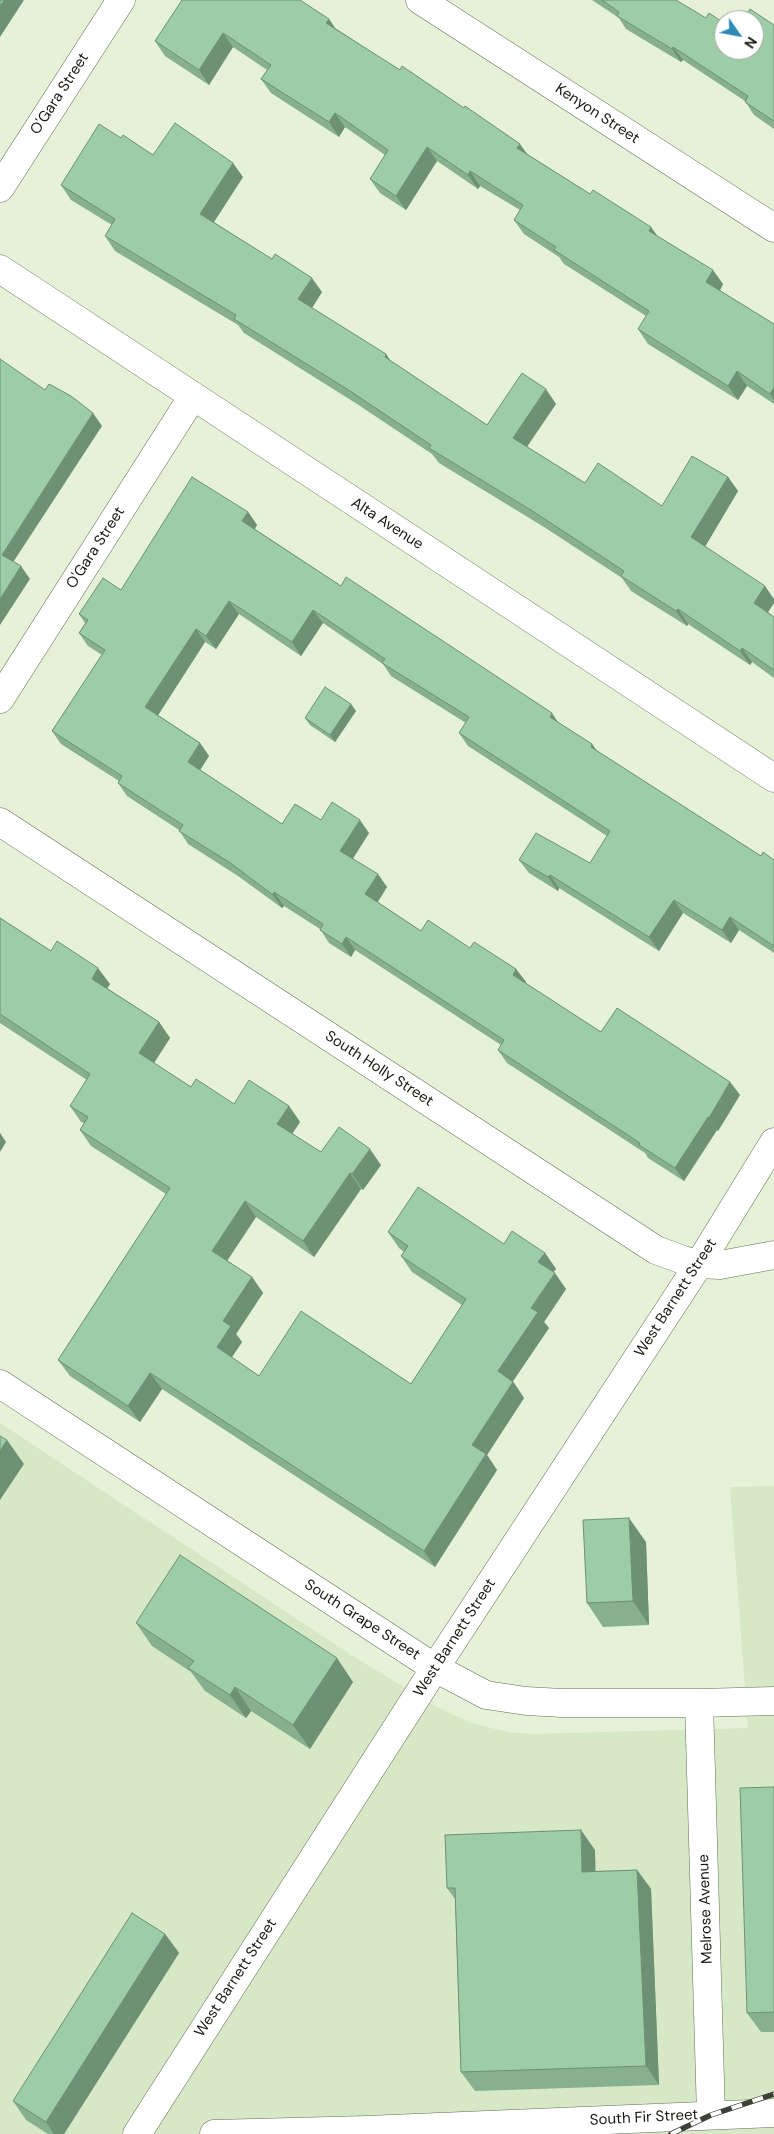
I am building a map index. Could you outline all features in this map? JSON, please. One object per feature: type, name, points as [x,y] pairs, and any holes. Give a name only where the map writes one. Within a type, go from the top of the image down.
[{"type":"street","name":"O'Gara Street","points":[[0,188],[121,0]]},
{"type":"street","name":"Kenyon Street","points":[[420,0],[774,228]]},
{"type":"street","name":"Alta Avenue","points":[[0,269],[774,778]]},
{"type":"street","name":"O'Gara Street","points":[[0,699],[193,396]]},
{"type":"street","name":"South Holly Street","points":[[0,822],[640,1240],[672,1257],[698,1264],[720,1265],[774,1255]]},
{"type":"street","name":"West Barnett Street","points":[[137,2134],[435,1668],[698,1264],[774,1142]]},
{"type":"street","name":"South Grape Street","points":[[0,1384],[435,1668],[486,1695],[526,1701],[699,1704],[774,1701]]},
{"type":"street","name":"Melrose Avenue","points":[[699,1704],[711,2115]]},
{"type":"street","name":"South Fir Street","points":[[214,2134],[367,2130],[774,2113]]},
{"type":"shaded area","points":[[0,1423],[353,1656],[435,1706],[471,1723],[508,1732],[531,1734],[748,1728],[730,1487],[774,1486],[774,2134],[0,2134]]},
{"type":"building","points":[[182,0],[300,0],[329,19],[326,23],[400,70],[402,66],[464,108],[465,106],[520,144],[517,148],[590,194],[593,190],[651,227],[649,231],[713,270],[706,282],[774,324],[774,387],[770,394],[737,371],[728,386],[638,329],[649,311],[554,250],[556,247],[514,220],[523,205],[470,171],[468,175],[427,147],[396,196],[370,179],[388,150],[335,113],[329,122],[261,79],[271,65],[223,33],[199,70],[155,41]]},
{"type":"building","points":[[602,0],[676,0],[706,18],[709,13],[714,16],[714,60],[764,60],[764,18],[774,25],[774,121],[745,102],[748,96],[673,47],[672,49],[617,16],[619,12]]},
{"type":"building","points":[[175,123],[233,163],[200,214],[272,259],[275,254],[312,278],[298,299],[386,354],[385,357],[487,425],[522,373],[546,389],[513,438],[585,483],[598,463],[662,506],[692,456],[728,477],[691,537],[765,586],[754,603],[774,617],[774,670],[742,648],[740,651],[678,609],[676,611],[621,576],[624,571],[534,512],[429,448],[431,445],[347,389],[234,319],[236,315],[105,236],[115,219],[61,185],[99,124],[121,138],[123,135],[153,155]]},
{"type":"building","points":[[0,359],[45,390],[49,384],[71,396],[93,413],[2,555],[21,566],[0,599]]},
{"type":"building","points":[[192,477],[248,512],[242,521],[341,586],[346,577],[552,713],[550,717],[592,744],[591,747],[761,856],[763,852],[774,860],[774,946],[730,917],[722,930],[674,900],[649,937],[550,875],[548,877],[519,860],[536,833],[590,863],[610,831],[459,733],[469,717],[382,663],[385,659],[313,610],[292,642],[229,601],[206,636],[196,629],[145,707],[200,743],[188,762],[282,824],[295,804],[321,820],[332,802],[360,820],[340,851],[378,874],[365,894],[421,931],[428,920],[470,948],[474,942],[516,969],[513,975],[601,1032],[617,1008],[730,1082],[709,1118],[675,1168],[498,1050],[504,1040],[346,937],[342,944],[320,930],[323,924],[274,892],[273,895],[229,862],[179,831],[183,825],[118,783],[122,776],[52,731],[105,650],[79,633],[88,620],[79,614],[103,578],[121,590]]},
{"type":"building","points":[[325,687],[351,704],[330,735],[305,718]]},
{"type":"building","points":[[0,918],[51,951],[57,941],[98,968],[92,979],[159,1022],[139,1053],[191,1087],[196,1079],[234,1104],[249,1080],[289,1106],[277,1124],[321,1152],[339,1127],[370,1149],[352,1174],[350,1173],[303,1241],[245,1201],[212,1251],[252,1277],[223,1321],[231,1326],[217,1347],[259,1376],[301,1311],[411,1384],[466,1299],[401,1256],[408,1246],[388,1232],[418,1187],[504,1244],[512,1231],[545,1253],[538,1262],[555,1273],[531,1308],[538,1312],[498,1371],[513,1382],[472,1445],[486,1454],[424,1551],[150,1373],[128,1406],[58,1360],[170,1188],[80,1130],[88,1117],[70,1106],[90,1074],[0,1014]]},
{"type":"building","points":[[0,1436],[7,1440],[0,1451]]},
{"type":"building","points":[[629,1518],[633,1601],[587,1603],[583,1520]]},
{"type":"building","points":[[180,1555],[337,1658],[293,1725],[235,1687],[230,1695],[188,1668],[194,1661],[136,1623]]},
{"type":"building","points":[[774,1787],[774,2012],[747,2013],[740,1788]]},
{"type":"building","points":[[581,1830],[582,1872],[637,1870],[646,2066],[461,2072],[455,1888],[447,1888],[445,1835]]},
{"type":"building","points":[[132,1913],[165,1934],[46,2122],[13,2101]]},
{"type":"railway","points":[[671,2134],[711,2115],[774,2094]]}]
